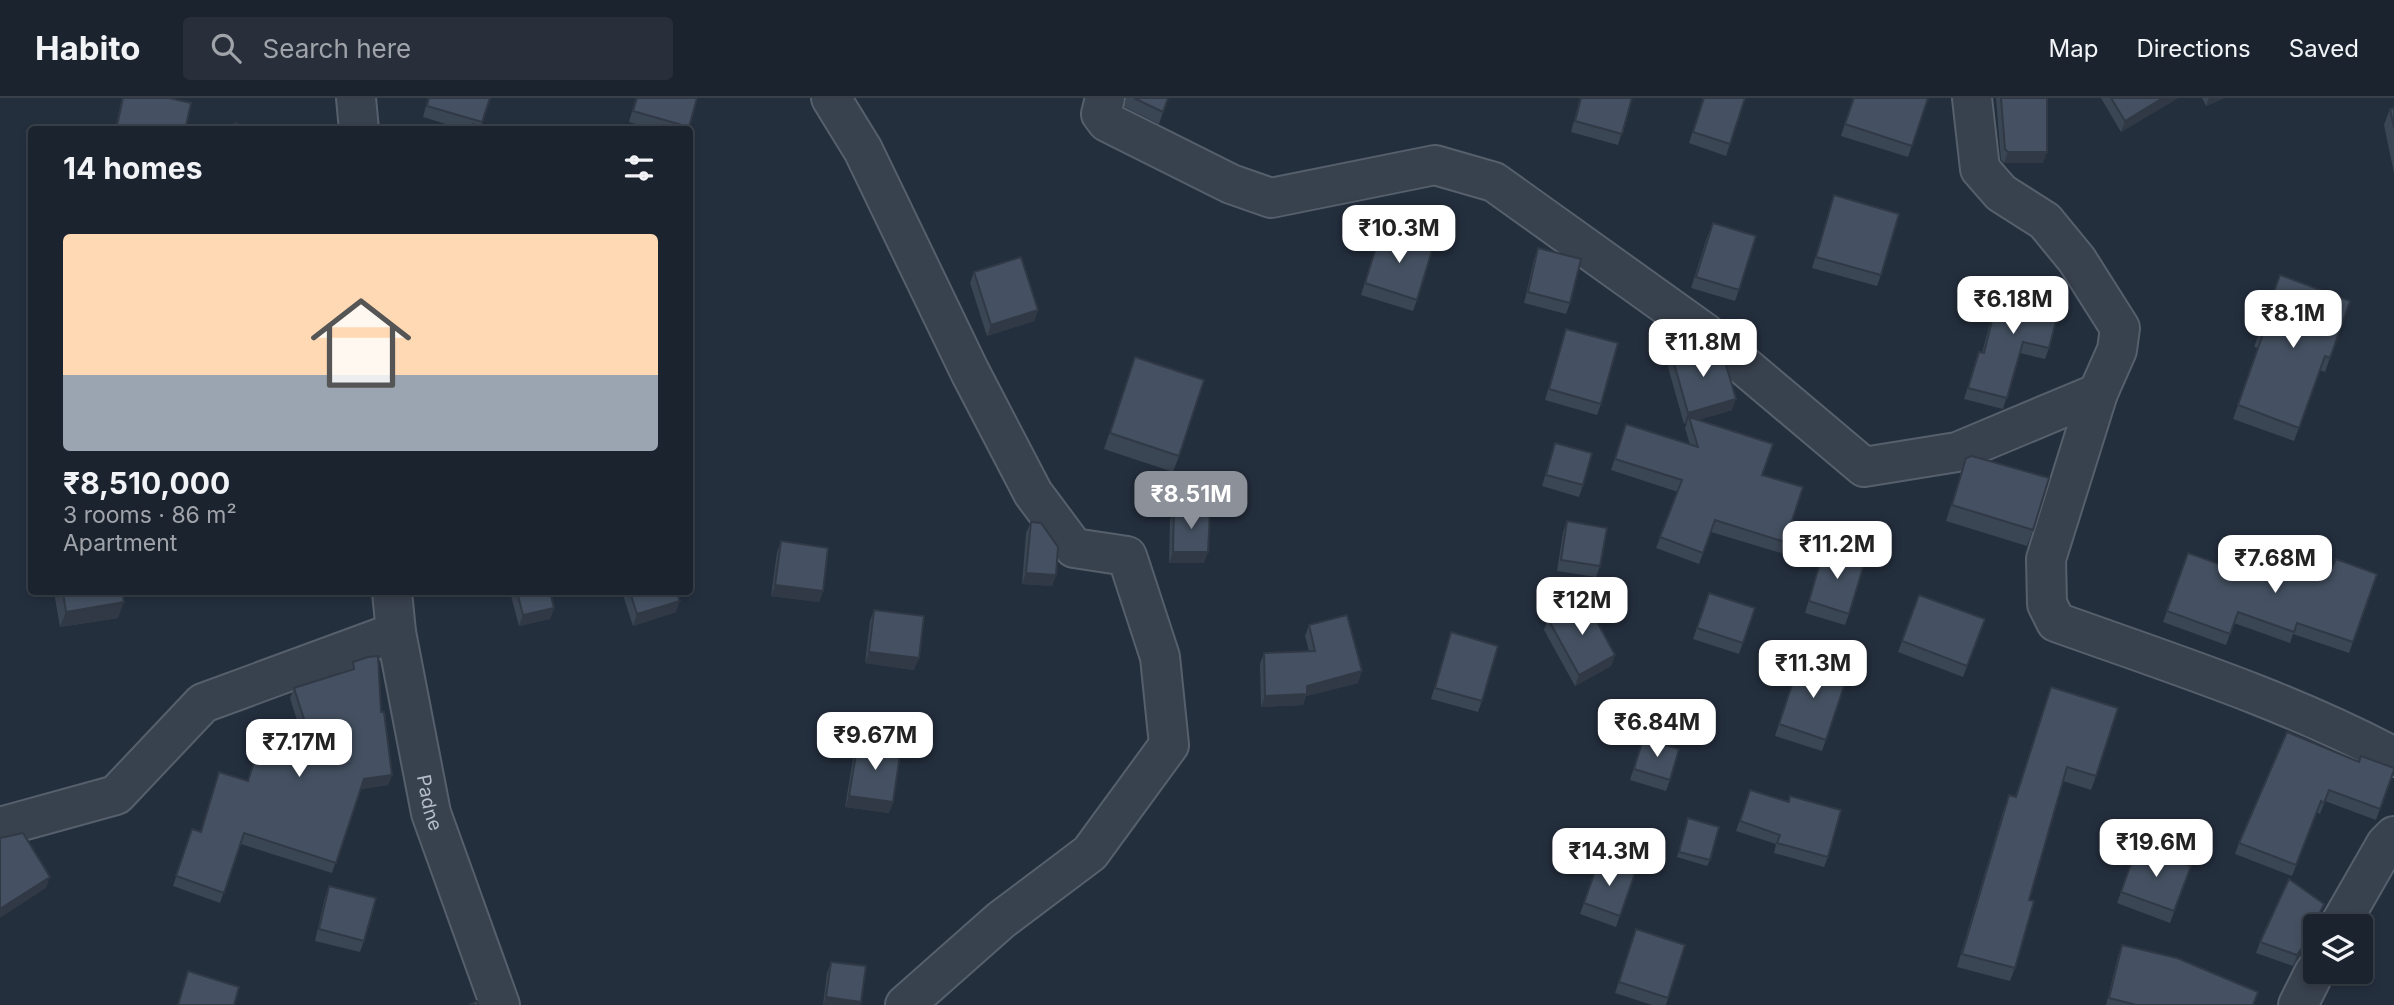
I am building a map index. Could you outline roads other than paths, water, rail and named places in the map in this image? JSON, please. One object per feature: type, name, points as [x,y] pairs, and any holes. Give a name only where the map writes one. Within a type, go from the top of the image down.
[{"type":"street","points":[[356,98],[359,126]]},
{"type":"street","points":[[831,98],[863,150],[970,372],[1033,493],[1073,548],[1127,556],[1160,657],[1169,745],[1090,853],[1002,920],[905,1005]]},
{"type":"street","points":[[1105,98],[1101,114],[1107,122],[1231,184],[1271,198],[1435,165],[1494,182],[1705,333],[1864,467],[1957,452],[2098,393]]},
{"type":"street","points":[[1972,98],[1980,169],[2001,193],[2045,221],[2077,260],[2120,328],[2117,350],[2098,393],[2046,559],[2048,604],[2056,622],[2254,694],[2394,757]]},
{"type":"street","name":"Padne","points":[[392,595],[431,813],[500,1005]]},
{"type":"street","points":[[0,827],[116,795],[203,703],[397,632]]},
{"type":"street","points":[[2346,914],[2386,844],[2394,836]]},
{"type":"street","points":[[2298,1005],[2308,984]]}]
